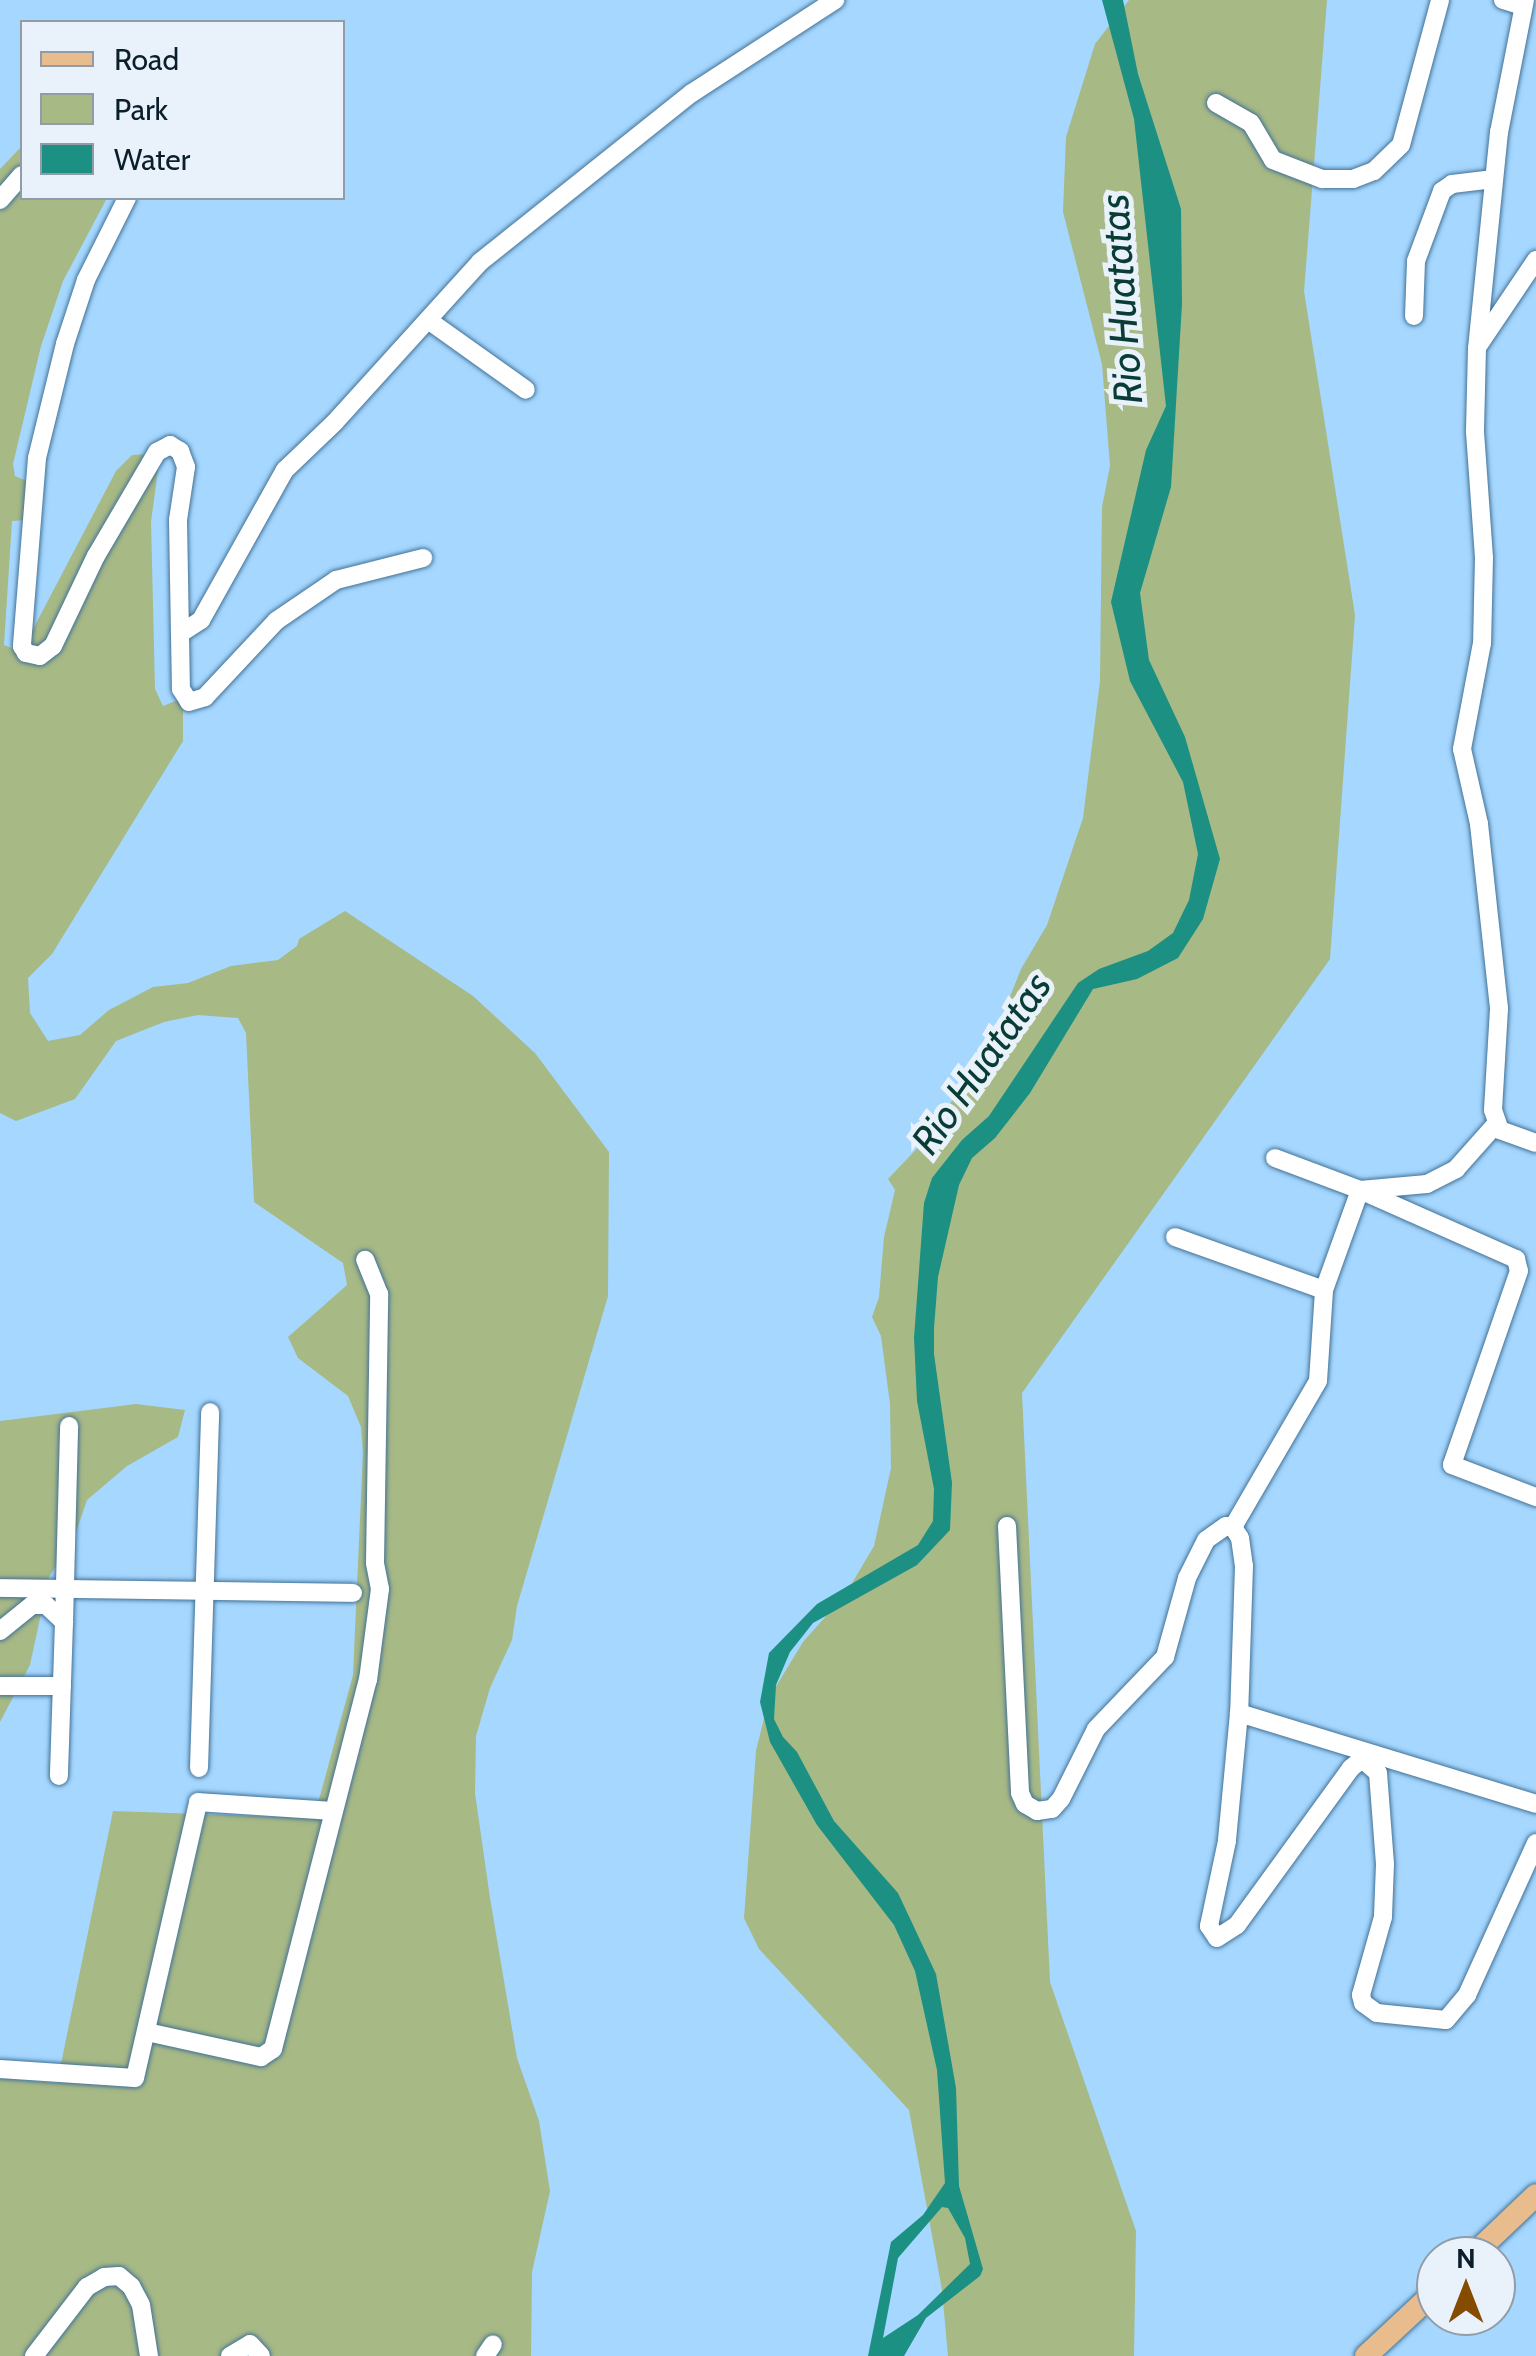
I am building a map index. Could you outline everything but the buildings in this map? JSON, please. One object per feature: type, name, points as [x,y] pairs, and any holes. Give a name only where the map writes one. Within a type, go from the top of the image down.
[{"type":"main road","points":[[1493,2236],[1536,2195]]},
{"type":"main road","points":[[1366,2356],[1416,2310]]},
{"type":"street","points":[[181,634],[201,620],[285,470],[480,262],[724,71],[835,0]]},
{"type":"street","points":[[1216,103],[1251,122],[1273,160],[1322,179],[1354,179],[1374,171],[1402,145],[1440,0]]},
{"type":"street","points":[[1360,1190],[1427,1184],[1456,1169],[1496,1124],[1499,1009],[1479,824],[1462,749],[1482,643],[1484,558],[1475,432],[1477,348],[1494,179],[1524,3],[1503,0]]},
{"type":"street","points":[[0,200],[20,177]]},
{"type":"street","points":[[1414,316],[1416,261],[1442,191],[1452,184],[1494,179]]},
{"type":"street","points":[[126,200],[86,280],[37,458],[22,646],[30,656],[40,656],[52,646],[96,556],[156,452],[170,446],[180,452],[186,466],[178,520],[184,700],[196,702],[276,620],[336,580],[423,558]]},
{"type":"street","points":[[1477,348],[1536,260]]},
{"type":"street","points":[[428,320],[526,390]]},
{"type":"street","points":[[1496,1124],[1536,1144]]},
{"type":"street","points":[[1275,1158],[1360,1190],[1516,1259],[1519,1271],[1452,1464],[1536,1497]]},
{"type":"street","points":[[1360,1190],[1324,1290],[1318,1382],[1233,1528],[1244,1566],[1239,1714],[1227,1841],[1210,1931],[1217,1938],[1237,1925],[1351,1768],[1362,1760],[1378,1773],[1385,1864],[1383,1917],[1361,1996],[1368,2010],[1446,2020],[1455,2014],[1536,1843]]},
{"type":"street","points":[[1175,1237],[1324,1290]]},
{"type":"street","points":[[147,2032],[261,2058],[273,2049],[368,1680],[380,1588],[375,1563],[379,1294],[365,1260]]},
{"type":"street","points":[[199,1768],[210,1412]]},
{"type":"street","points":[[59,1776],[69,1426]]},
{"type":"street","points":[[1006,1526],[1020,1793],[1036,1811],[1052,1809],[1061,1799],[1096,1729],[1165,1657],[1195,1560],[1216,1529],[1233,1528]]},
{"type":"street","points":[[0,1588],[353,1593]]},
{"type":"street","points":[[0,1631],[32,1605],[46,1605],[64,1622]]},
{"type":"street","points":[[0,1686],[62,1686]]},
{"type":"street","points":[[1239,1714],[1536,1804]]},
{"type":"street","points":[[0,2069],[130,2081],[138,2072],[198,1802],[332,1811]]},
{"type":"street","points":[[34,2356],[87,2287],[104,2277],[119,2276],[131,2286],[140,2305],[149,2356]]},
{"type":"street","points":[[230,2356],[250,2344],[261,2356]]},
{"type":"green space","points":[[1129,0],[1327,0],[1304,291],[1355,615],[1330,959],[1022,1393],[1050,1982],[1136,2231],[1134,2356],[948,2356],[942,2290],[909,2110],[759,1949],[744,1918],[756,1751],[769,1698],[803,1642],[845,1595],[874,1546],[891,1468],[890,1404],[881,1336],[872,1317],[879,1297],[884,1237],[895,1190],[888,1179],[926,1139],[992,1042],[1021,969],[1047,925],[1083,818],[1100,681],[1102,507],[1110,466],[1102,364],[1063,212],[1066,137],[1095,44]]},
{"type":"green space","points":[[20,148],[20,200],[106,200],[63,281],[41,346],[13,464],[15,476],[36,485],[26,520],[12,521],[4,645],[21,652],[116,471],[132,455],[149,454],[159,462],[151,522],[155,689],[163,706],[183,698],[183,741],[52,954],[28,978],[30,1013],[48,1041],[80,1035],[109,1010],[153,987],[188,983],[231,966],[278,960],[297,946],[299,939],[345,911],[473,996],[535,1053],[609,1152],[608,1296],[517,1606],[512,1640],[490,1688],[476,1736],[475,1793],[490,1898],[517,2058],[539,2121],[550,2191],[532,2272],[531,2356],[0,2356],[0,2078],[57,2083],[113,1811],[314,1818],[353,1675],[363,1452],[361,1427],[348,1396],[298,1358],[288,1337],[347,1285],[343,1263],[254,1202],[246,1033],[238,1018],[198,1015],[164,1022],[116,1041],[75,1099],[16,1121],[0,1113],[0,169]]},
{"type":"green space","points":[[136,1404],[185,1410],[178,1437],[127,1466],[87,1500],[74,1538],[49,1577],[30,1665],[0,1722],[0,1421]]},
{"type":"water","points":[[1102,0],[1123,0],[1138,74],[1181,209],[1182,304],[1171,487],[1140,593],[1149,660],[1185,737],[1220,859],[1203,919],[1178,958],[1137,979],[1093,989],[1030,1093],[995,1138],[972,1158],[959,1185],[938,1277],[934,1328],[952,1483],[950,1530],[917,1565],[813,1623],[790,1652],[776,1685],[774,1719],[783,1737],[797,1752],[834,1821],[898,1893],[936,1974],[956,2088],[959,2186],[983,2269],[980,2276],[926,2318],[904,2356],[868,2356],[891,2242],[923,2215],[945,2183],[937,2070],[915,1971],[894,1925],[817,1825],[770,1742],[760,1702],[769,1653],[817,1604],[918,1545],[933,1521],[934,1489],[917,1401],[914,1338],[924,1203],[932,1178],[962,1140],[989,1116],[1078,983],[1099,969],[1148,951],[1173,933],[1189,900],[1198,854],[1183,782],[1130,681],[1111,602],[1146,450],[1166,406],[1134,119]],"holes":[[[942,2207],[948,2208],[965,2238],[970,2264],[918,2315],[883,2338],[898,2258]]]},
{"type":"water label","name":"Rio Huatatas","points":[[1121,299]]},
{"type":"water label","name":"Rio Huatatas","points":[[981,1063]]}]
